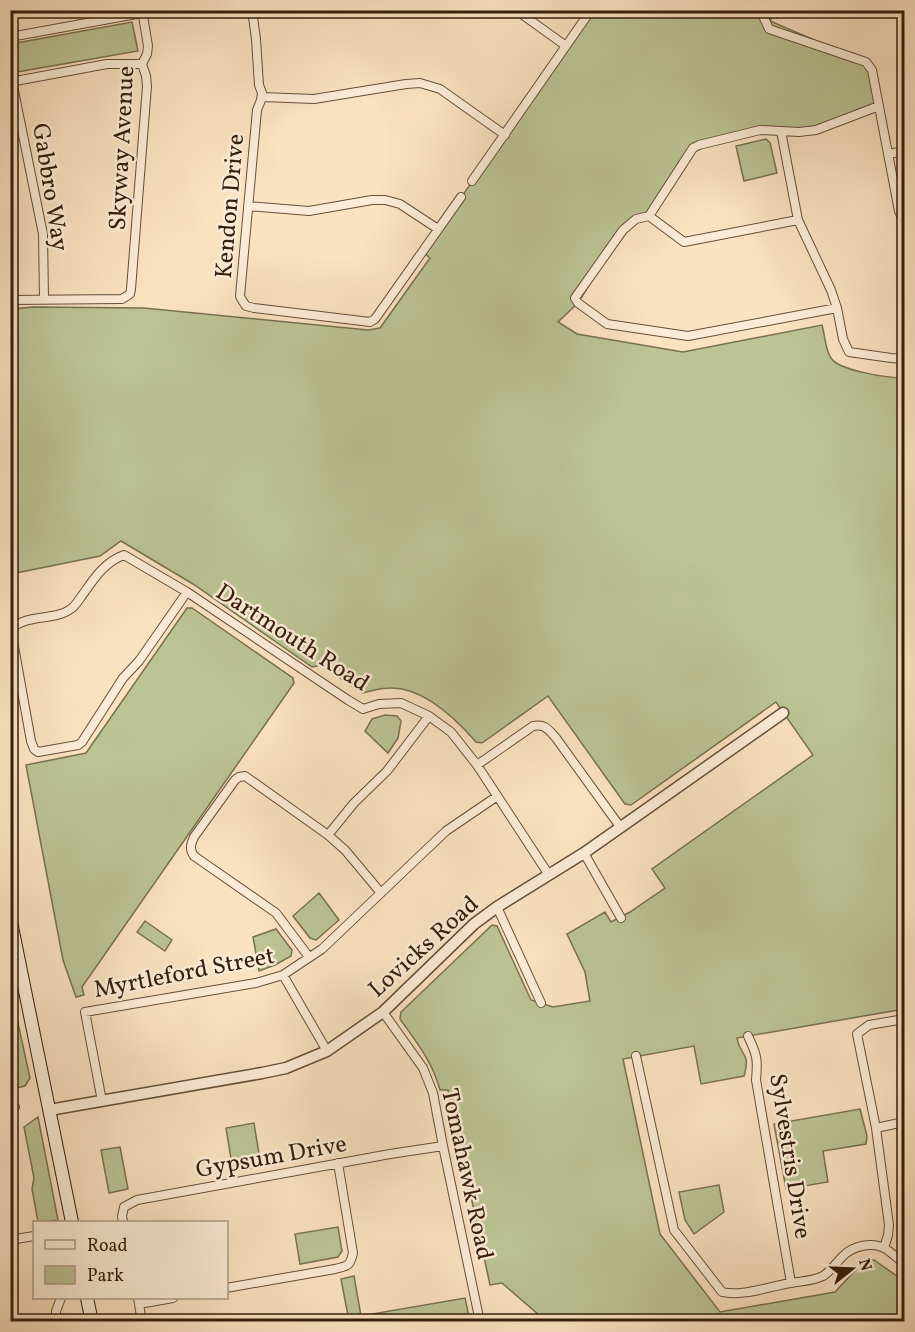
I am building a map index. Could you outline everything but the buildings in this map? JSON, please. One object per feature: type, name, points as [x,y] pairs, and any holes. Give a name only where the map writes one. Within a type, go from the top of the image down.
[{"type":"main road","points":[[10,917],[72,1221]]},
{"type":"main road","points":[[87,1299],[92,1322]]},
{"type":"street","name":"Kendon Drive","points":[[252,10],[262,97],[257,110],[240,296],[246,306],[370,322],[375,319],[461,197]]},
{"type":"street","points":[[516,10],[566,46]]},
{"type":"street","points":[[472,181],[591,10]]},
{"type":"street","points":[[769,10],[764,18],[769,28],[866,62],[872,70],[899,211],[904,222]]},
{"type":"street","points":[[10,37],[142,12]]},
{"type":"street","name":"Skyway Avenue","points":[[44,299],[122,299],[129,294],[131,289],[147,86],[142,64],[148,46],[142,12]]},
{"type":"street","points":[[11,82],[107,64],[142,64]]},
{"type":"street","name":"Gabbro Way","points":[[11,82],[43,234],[44,299]]},
{"type":"street","points":[[262,97],[314,99],[420,83],[440,89],[505,135]]},
{"type":"street","points":[[837,308],[688,336],[607,324],[578,303],[575,298],[622,230],[636,219],[649,216],[693,148],[760,130],[799,132],[816,130],[879,106]]},
{"type":"street","points":[[782,131],[798,220],[831,290],[843,339],[849,352],[904,359]]},
{"type":"street","points":[[888,154],[904,151]]},
{"type":"street","points":[[248,206],[309,212],[372,200],[385,200],[400,204],[438,230]]},
{"type":"street","points":[[649,216],[684,242],[798,220]]},
{"type":"street","points":[[10,300],[44,299]]},
{"type":"street","name":"Dartmouth Road","points":[[187,592],[139,661],[123,678],[82,742],[78,745],[38,752],[34,749],[10,630],[15,624],[61,614],[73,608],[101,569],[117,557],[124,555],[187,592],[363,709],[378,704],[401,703],[429,716],[451,732],[477,765],[549,875]]},
{"type":"street","name":"Lovicks Road","points":[[49,1110],[278,1070],[327,1051],[383,1012],[474,924],[621,828],[783,713]]},
{"type":"street","points":[[328,835],[354,803],[387,771],[429,716]]},
{"type":"street","points":[[477,765],[532,726],[540,725],[547,728],[621,828]]},
{"type":"street","points":[[309,957],[276,913],[190,851],[194,837],[235,780],[245,776],[328,835],[345,850],[381,893]]},
{"type":"street","name":"Myrtleford Street","points":[[102,1101],[85,1012],[256,983],[283,975],[322,949],[446,831],[496,797]]},
{"type":"street","points":[[584,853],[621,918]]},
{"type":"street","points":[[497,907],[542,1003]]},
{"type":"street","points":[[283,975],[327,1051]]},
{"type":"street","name":"Tomahawk Road","points":[[383,1012],[423,1068],[433,1093],[480,1322]]},
{"type":"street","points":[[884,1248],[889,1225],[876,1128],[857,1034],[869,1025],[904,1019]]},
{"type":"street","name":"Sylvestris Drive","points":[[748,1036],[758,1061],[756,1080],[791,1283]]},
{"type":"street","points":[[636,1056],[674,1230],[722,1292],[729,1294],[745,1292],[810,1280],[829,1271],[854,1248],[866,1245],[884,1248],[904,1263]]},
{"type":"street","points":[[876,1128],[904,1122]]},
{"type":"street","name":"Gypsum Drive","points":[[123,1221],[124,1207],[136,1200],[443,1146]]},
{"type":"street","points":[[228,1288],[349,1265],[353,1253],[338,1163]]},
{"type":"street","points":[[10,1240],[33,1236]]},
{"type":"street","points":[[56,1322],[57,1306],[60,1299]]},
{"type":"street","points":[[142,1322],[138,1301],[161,1299]]},
{"type":"green space","points":[[591,11],[776,11],[770,21],[866,62],[879,106],[816,130],[760,130],[699,145],[649,216],[623,230],[578,303],[558,322],[577,334],[683,352],[822,325],[827,350],[836,363],[865,373],[904,378],[904,1009],[737,1038],[746,1058],[744,1076],[701,1084],[694,1046],[623,1059],[660,1234],[720,1312],[835,1292],[863,1262],[874,1260],[904,1281],[904,1321],[546,1321],[502,1283],[490,1285],[448,1090],[440,1090],[428,1061],[400,1019],[401,1012],[492,925],[497,926],[531,1000],[553,1007],[590,1001],[585,972],[567,934],[605,912],[611,922],[665,888],[652,869],[813,755],[776,702],[631,805],[625,804],[548,696],[482,743],[476,742],[438,706],[415,693],[390,688],[362,693],[319,664],[312,667],[193,584],[121,541],[100,556],[11,574],[11,309],[33,307],[144,308],[368,330],[380,328],[430,258],[423,252]]},
{"type":"green space","points":[[132,22],[138,51],[11,73],[11,44]]},
{"type":"green space","points":[[766,139],[770,143],[777,173],[744,181],[736,146]]},
{"type":"green space","points":[[187,608],[192,608],[293,678],[294,683],[82,987],[84,995],[76,997],[63,960],[26,765],[86,753]]},
{"type":"green space","points":[[385,715],[397,716],[401,721],[398,738],[388,753],[365,731],[372,719]]},
{"type":"green space","points":[[319,893],[339,920],[316,940],[310,938],[293,916]]},
{"type":"green space","points":[[145,921],[172,940],[165,951],[137,932]]},
{"type":"green space","points":[[276,929],[292,950],[291,956],[259,971],[253,937]]},
{"type":"green space","points":[[10,987],[30,1078],[25,1086],[11,1089]]},
{"type":"green space","points":[[860,1109],[867,1136],[866,1144],[823,1151],[828,1182],[786,1189],[774,1124]]},
{"type":"green space","points":[[38,1117],[58,1220],[38,1221],[32,1189],[34,1178],[24,1127]]},
{"type":"green space","points":[[254,1123],[261,1166],[233,1171],[226,1128]]},
{"type":"green space","points":[[120,1147],[128,1189],[109,1193],[101,1150]]},
{"type":"green space","points":[[719,1185],[724,1212],[694,1234],[685,1220],[679,1192]]},
{"type":"green space","points":[[338,1227],[342,1251],[338,1257],[300,1264],[295,1234]]},
{"type":"green space","points":[[354,1276],[361,1316],[465,1298],[470,1321],[349,1321],[341,1279]]}]
